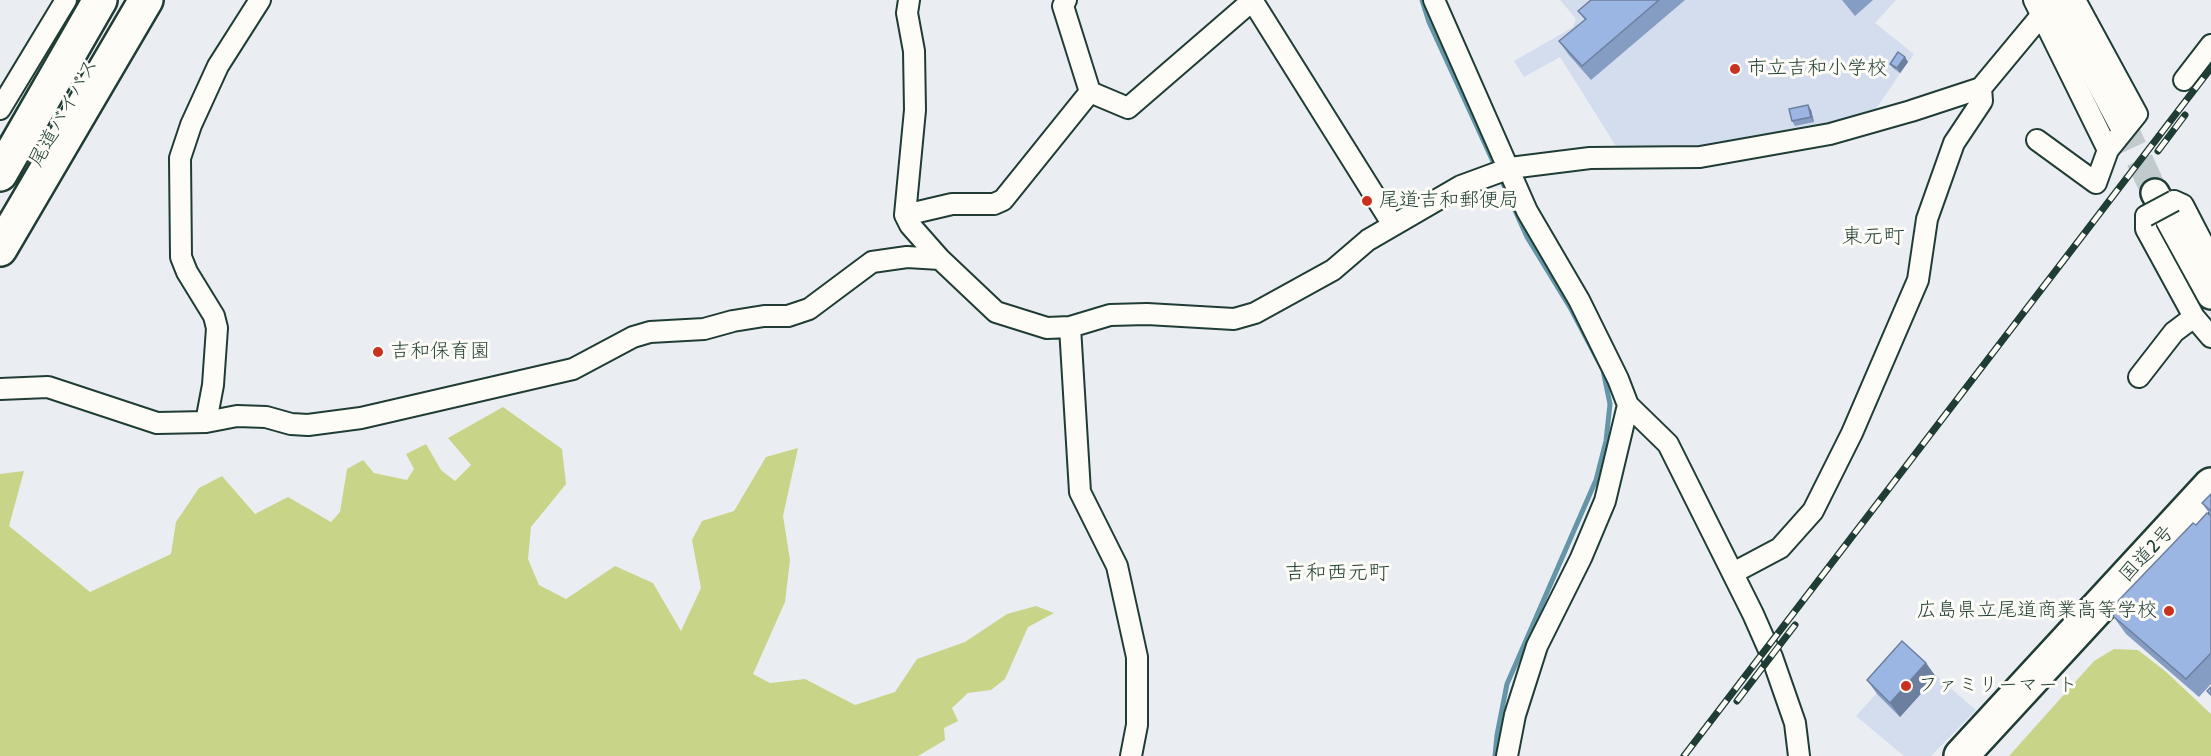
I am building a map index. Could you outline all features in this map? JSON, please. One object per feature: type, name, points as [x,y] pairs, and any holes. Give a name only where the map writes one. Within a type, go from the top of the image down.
[{"type":"highway","points":[[67,56],[93,0]]},
{"type":"highway","name":"尾道バイパス","points":[[0,174],[100,0]]},
{"type":"highway","name":"尾道バイパス","points":[[0,226],[129,0]]},
{"type":"highway","points":[[0,249],[146,0]]},
{"type":"highway","name":"国道2号","points":[[1960,756],[2211,485]]},
{"type":"street","points":[[3,97],[66,0]]},
{"type":"street","points":[[206,422],[213,385],[217,328],[214,316],[187,272],[181,257],[180,158],[191,126],[218,66],[260,0]]},
{"type":"street","points":[[909,0],[907,13],[914,51],[915,110],[905,215],[910,225],[940,259],[996,312],[1047,328],[1070,327],[1110,315],[1147,314],[1234,319],[1255,313],[1334,270],[1368,240],[1461,186],[1510,168],[1590,158],[1700,157],[1830,134],[1981,88],[2046,4]]},
{"type":"street","points":[[1066,0],[1063,6],[1090,92],[1128,108],[1253,0],[1393,225]]},
{"type":"street","points":[[1434,0],[1527,211],[1579,300],[1618,379],[1628,405],[1668,444],[1733,573],[1772,657],[1795,723],[1799,756]]},
{"type":"street","points":[[2037,140],[2096,183],[2108,150],[2138,114],[2075,0]]},
{"type":"street","points":[[2046,4],[2108,150]]},
{"type":"street","points":[[2046,4],[2122,123]]},
{"type":"street","points":[[2184,80],[2211,45]]},
{"type":"street","points":[[1733,573],[1780,548],[1813,511],[1852,433],[1918,280],[1927,219],[1954,143],[1982,101],[1981,88]]},
{"type":"street","points":[[905,215],[952,204],[994,204],[1003,200],[1090,92]]},
{"type":"street","points":[[2158,204],[2183,204],[2211,259]]},
{"type":"street","points":[[2158,204],[2211,296]]},
{"type":"street","points":[[2158,204],[2146,229],[2194,317],[2211,337]]},
{"type":"street","points":[[0,389],[48,387],[158,423],[206,422],[237,416],[266,417],[291,424],[361,418],[573,369],[633,337],[650,332],[704,329],[764,316],[788,316],[808,309],[872,262],[908,257],[940,259]]},
{"type":"street","points":[[2139,377],[2174,332],[2194,317]]},
{"type":"street","points":[[1070,327],[1080,492],[1117,566],[1137,657],[1137,725],[1131,756]]},
{"type":"street","points":[[1507,756],[1515,715],[1537,646],[1581,558],[1605,501],[1628,405]]},
{"type":"shaded area","name":"市立吉和小学校","points":[[1560,0],[1896,0],[1875,23],[1914,54],[1870,117],[1700,151],[1621,154],[1560,57],[1524,77],[1514,61],[1573,27],[1576,19]]},
{"type":"shaded area","points":[[1912,655],[1976,710],[1931,756],[1904,756],[1856,716]]},
{"type":"green space","points":[[503,407],[562,449],[566,484],[531,527],[528,559],[539,585],[566,599],[615,566],[653,583],[681,631],[701,588],[692,540],[702,521],[734,511],[766,457],[798,448],[783,516],[790,560],[785,602],[753,674],[770,683],[805,679],[855,705],[895,692],[917,659],[965,642],[1007,614],[1036,606],[1054,613],[1028,627],[1005,679],[991,690],[968,693],[952,708],[958,721],[944,728],[945,740],[918,756],[0,756],[0,474],[24,471],[9,526],[90,592],[171,554],[176,522],[199,488],[222,476],[255,514],[288,497],[331,522],[340,512],[347,469],[363,460],[374,473],[407,480],[414,469],[406,454],[426,444],[441,470],[455,481],[471,465],[448,438]]},
{"type":"green space","points":[[2114,649],[2138,650],[2165,671],[2211,714],[2211,756],[2009,756],[2094,661]]},
{"type":"building","points":[[1591,0],[1659,0],[1582,66],[1559,41],[1586,19],[1578,11]]},
{"type":"building","points":[[1898,52],[1905,57],[1897,68],[1890,64]]},
{"type":"building","points":[[1808,105],[1811,117],[1792,121],[1789,109]]},
{"type":"building","points":[[2211,494],[2211,511],[2202,503]]},
{"type":"building","points":[[2207,513],[2211,516],[2211,653],[2186,679],[2113,616],[2121,607],[2117,602],[2193,523],[2196,525]]},
{"type":"building","points":[[1902,641],[1926,663],[1890,703],[1867,680]]},
{"type":"waterway","points":[[1422,0],[1429,22],[1496,168]]},
{"type":"waterway","points":[[1495,756],[1507,684],[1596,480],[1606,441],[1610,404],[1603,370],[1571,309],[1527,237],[1500,177]]},
{"type":"tunnel","points":[[2122,123],[2155,193]]},
{"type":"railway","points":[[1684,756],[2211,68]]},
{"type":"railway","points":[[2158,151],[2185,115]]},
{"type":"railway","points":[[1737,701],[1795,625]]},
{"type":"place","name":"市立吉和小学校","points":[[1735,69]]},
{"type":"place","name":"尾道吉和郵便局","points":[[1367,201]]},
{"type":"place","name":"吉和保育園","points":[[378,352]]},
{"type":"place","name":"広島県立尾道商業高等学校","points":[[2169,611]]},
{"type":"place","name":"ファミリーマート","points":[[1906,686]]},
{"type":"district","name":"東元町","points":[[1873,237]]},
{"type":"district","name":"吉和西元町","points":[[1337,573]]}]
